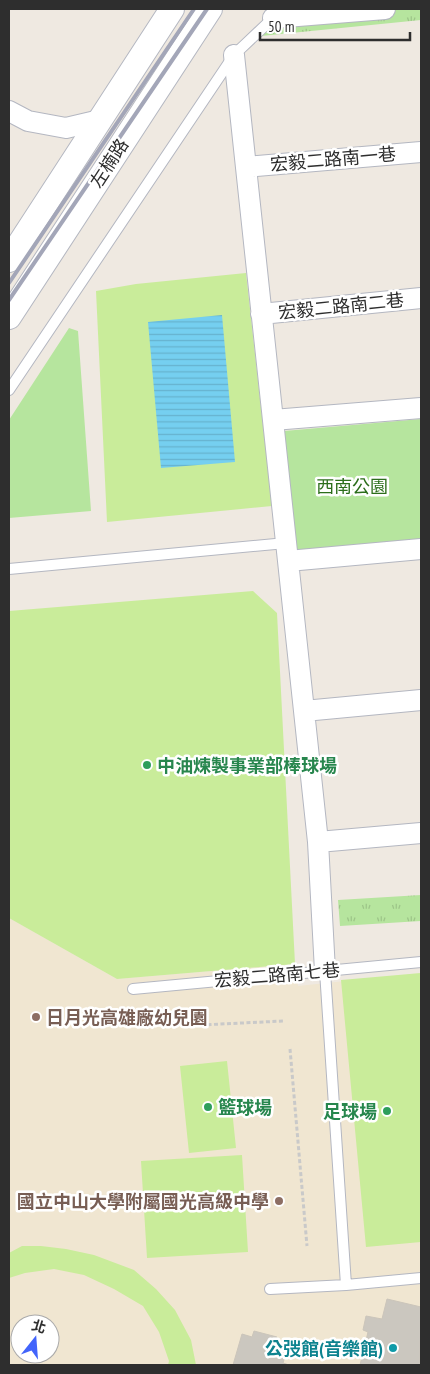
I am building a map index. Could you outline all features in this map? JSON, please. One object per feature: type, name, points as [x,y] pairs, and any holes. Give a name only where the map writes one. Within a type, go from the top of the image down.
[{"type":"street","name":"左楠路","points":[[9,260],[172,9]]},
{"type":"street","name":"左楠路","points":[[9,317],[210,9]]},
{"type":"street","points":[[273,18],[385,9]]},
{"type":"street","points":[[234,55],[318,842],[325,971]]},
{"type":"street","points":[[9,111],[28,121],[70,128],[100,120]]},
{"type":"street","name":"宏毅二路南一巷","points":[[246,167],[421,152]]},
{"type":"street","name":"宏毅二路南二巷","points":[[261,314],[421,298]]},
{"type":"street","points":[[273,420],[421,408]]},
{"type":"street","points":[[287,552],[421,549]]},
{"type":"street","points":[[304,710],[421,700]]},
{"type":"street","points":[[318,842],[421,833]]},
{"type":"lane","points":[[9,390],[234,55],[273,18]]},
{"type":"lane","points":[[9,569],[287,552]]},
{"type":"lane","name":"宏毅二路南七巷","points":[[133,989],[421,962]]},
{"type":"lane","points":[[325,971],[346,1285]]},
{"type":"lane","points":[[270,1289],[346,1285],[421,1278]]},
{"type":"path","points":[[202,1025],[284,1021]]},
{"type":"path","points":[[290,1049],[307,1246]]},
{"type":"shaded area","name":"國立中山大學附屬國光高級中學","points":[[9,918],[117,979],[295,964],[298,986],[421,973],[421,1365],[9,1365]]},
{"type":"green space","points":[[273,9],[421,9],[421,20],[261,36]]},
{"type":"green space","points":[[246,273],[272,506],[107,522],[96,291],[136,284]]},
{"type":"green space","points":[[69,328],[78,331],[91,511],[9,518],[9,420]]},
{"type":"green space","name":"西南公園","points":[[421,419],[421,541],[295,552],[284,431]]},
{"type":"green space","name":"中油煉製事業部棒球場","points":[[253,591],[277,613],[295,964],[117,979],[9,918],[9,611]]},
{"type":"green space","points":[[421,895],[421,921],[340,926],[338,900]]},
{"type":"green space","name":"足球場","points":[[421,973],[421,1242],[366,1247],[341,980]]},
{"type":"green space","name":"籃球場","points":[[227,1061],[236,1148],[189,1153],[180,1066]]},
{"type":"green space","points":[[242,1155],[248,1252],[147,1258],[141,1161]]},
{"type":"green space","points":[[22,1246],[66,1249],[94,1255],[134,1270],[156,1289],[175,1310],[191,1340],[196,1365],[168,1365],[169,1361],[159,1332],[143,1306],[114,1289],[84,1275],[54,1269],[25,1273],[9,1278],[9,1253]]},
{"type":"water","points":[[222,315],[235,462],[161,468],[148,322]]},
{"type":"building","name":"公弢館(音樂館)","points":[[387,1299],[421,1307],[420,1365],[360,1365],[368,1332],[363,1330],[366,1316],[382,1319]]},
{"type":"building","points":[[254,1331],[277,1337],[274,1345],[287,1349],[283,1363],[289,1365],[233,1365],[242,1334],[252,1337]]},
{"type":"railway","points":[[9,283],[194,9]]},
{"type":"railway","points":[[9,300],[207,9]]},
{"type":"place","name":"中油煉製事業部棒球場","points":[[147,765]]},
{"type":"place","name":"日月光高雄廠幼兒園","points":[[36,1017]]},
{"type":"place","name":"籃球場","points":[[208,1107]]},
{"type":"place","name":"足球場","points":[[387,1111]]},
{"type":"place","name":"國立中山大學附屬國光高級中學","points":[[279,1201]]},
{"type":"place","name":"公弢館(音樂館)","points":[[393,1348]]}]
